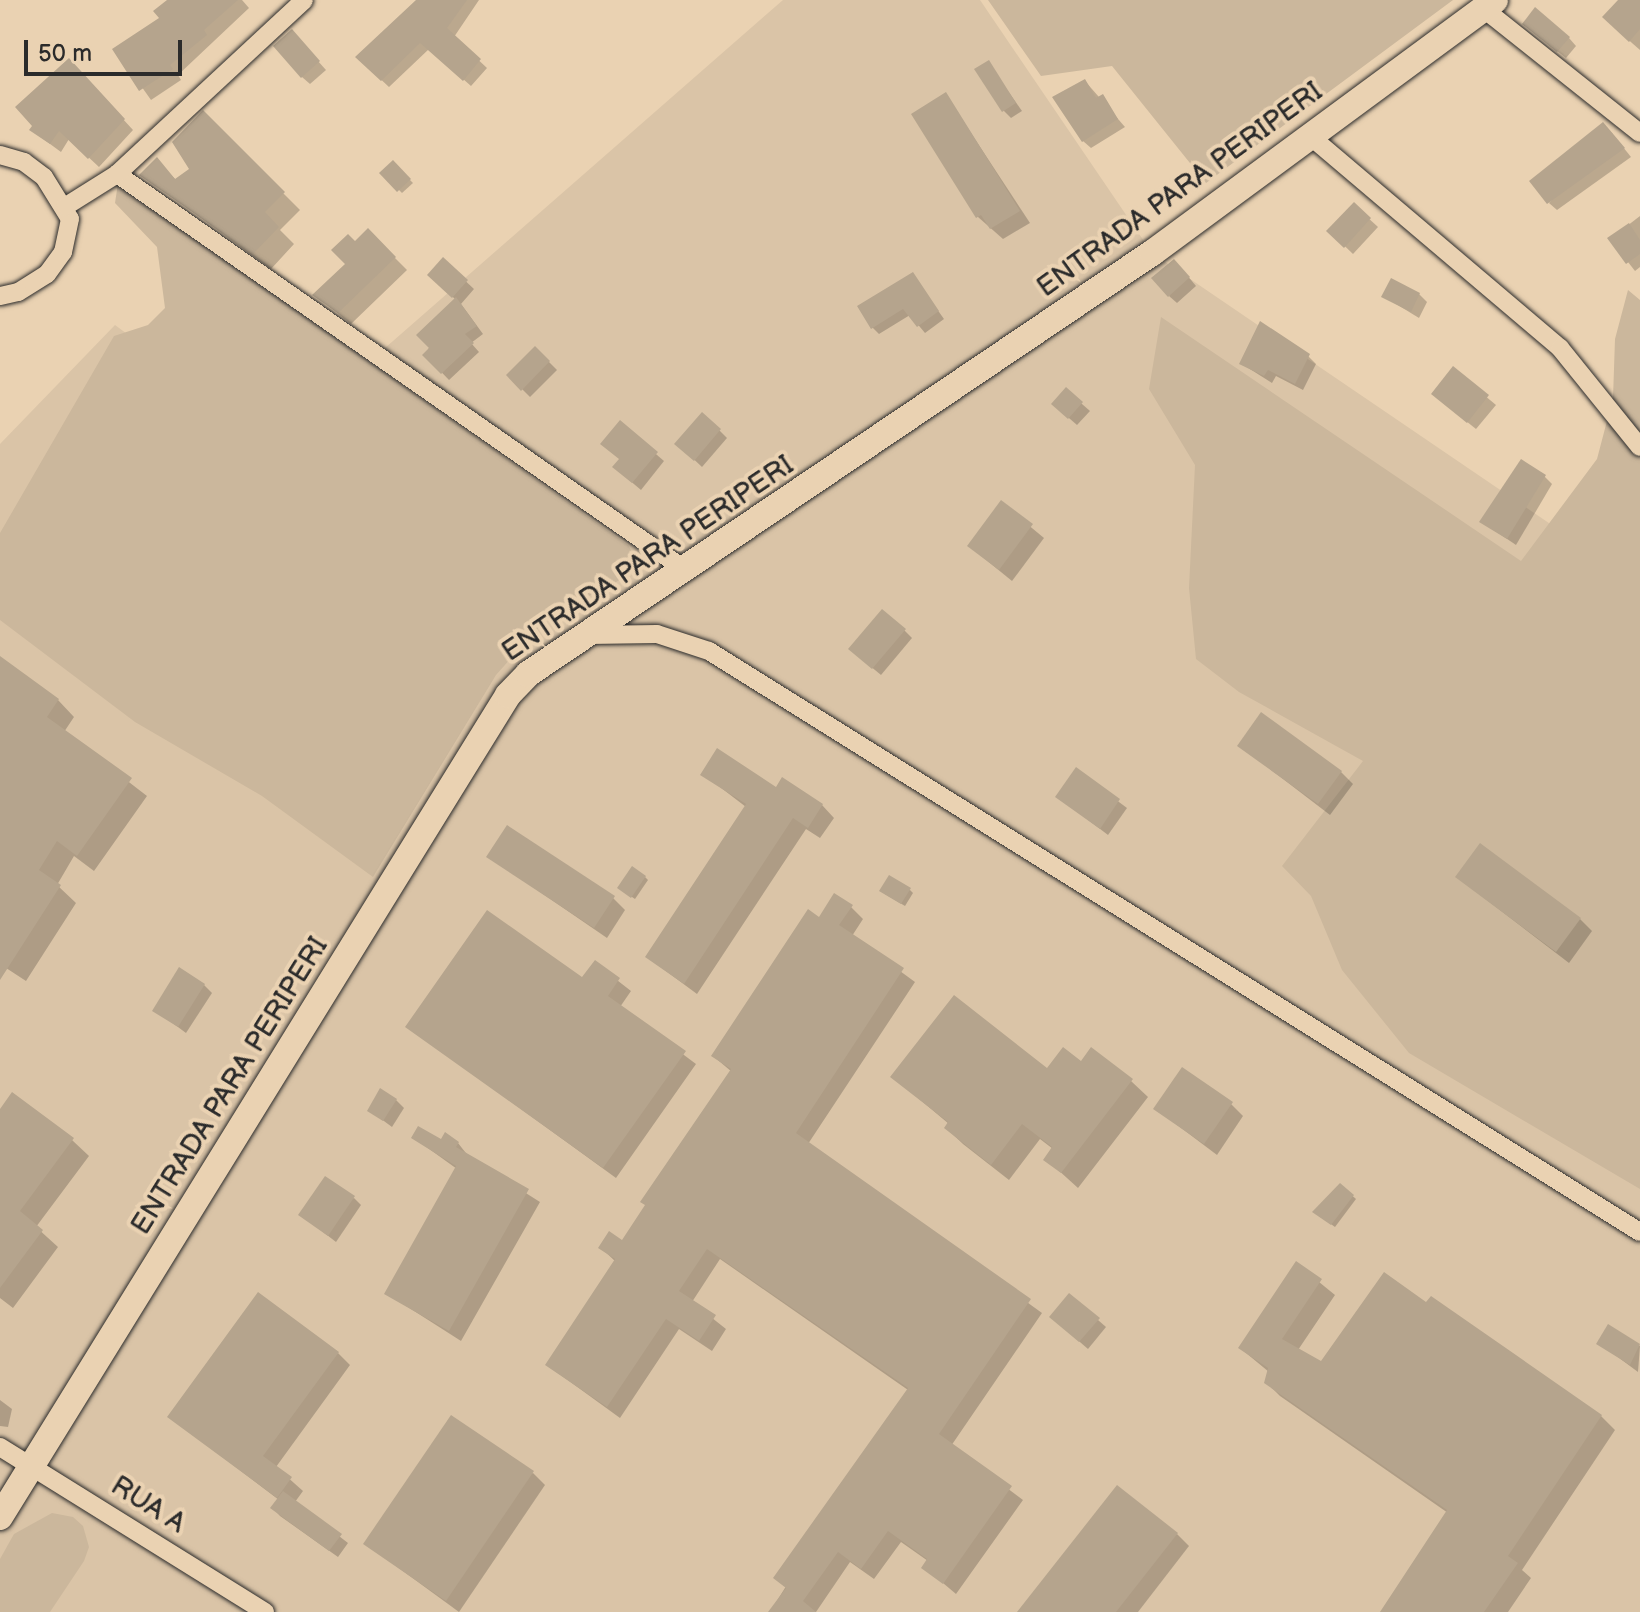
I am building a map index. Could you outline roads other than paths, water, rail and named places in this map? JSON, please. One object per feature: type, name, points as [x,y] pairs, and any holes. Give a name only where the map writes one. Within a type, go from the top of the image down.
[{"type":"main road","name":"ENTRADA PARA PERIPERI","points":[[0,1517],[508,695],[528,674],[687,571],[1152,253],[1490,4]]},
{"type":"street","points":[[66,206],[117,174],[304,0]]},
{"type":"street","points":[[1490,4],[1640,133]]},
{"type":"street","points":[[1310,136],[1560,348],[1640,447]]},
{"type":"street","points":[[0,138],[44,177],[66,206],[70,230],[54,266],[29,287],[0,296]]},
{"type":"street","points":[[0,155],[24,162]]},
{"type":"street","points":[[117,174],[687,571]]},
{"type":"street","points":[[585,636],[657,634],[709,651],[1640,1232]]},
{"type":"street","name":"RUA A","points":[[0,1447],[265,1612]]}]
